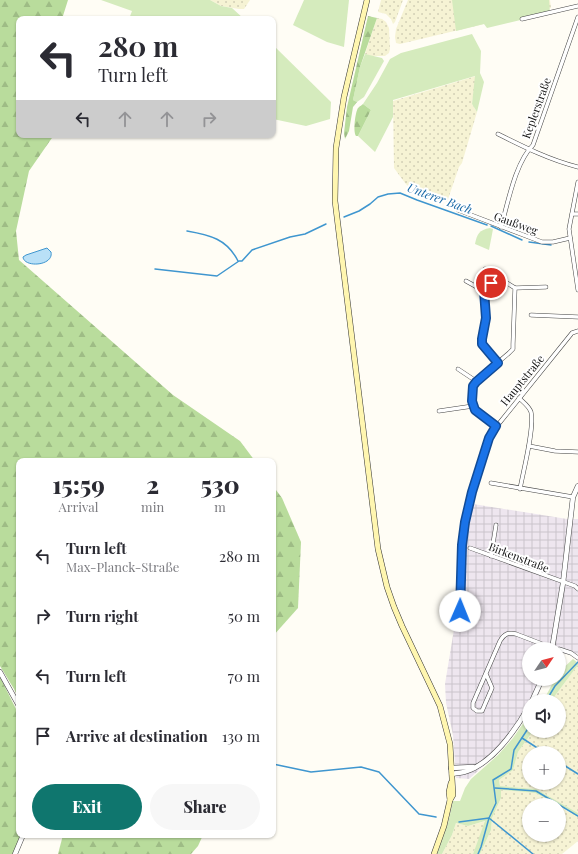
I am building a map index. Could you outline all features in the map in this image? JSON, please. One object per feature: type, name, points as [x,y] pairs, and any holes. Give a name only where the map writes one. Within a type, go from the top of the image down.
[{"type":"main road","points":[[367,0],[344,97],[336,148],[335,174],[337,223],[378,549],[387,587],[394,607],[440,706],[450,744],[450,800],[444,826],[434,854]]},
{"type":"street","points":[[522,19],[578,6]]},
{"type":"street","name":"Keplerstraße","points":[[501,227],[515,176],[528,150],[533,145],[578,17]]},
{"type":"street","points":[[498,134],[528,150],[562,163],[578,167]]},
{"type":"street","points":[[578,182],[569,229],[578,290]]},
{"type":"street","name":"Gaußweg","points":[[458,210],[542,242],[553,242],[570,238]]},
{"type":"street","points":[[572,214],[578,214]]},
{"type":"street","points":[[572,252],[578,252]]},
{"type":"street","points":[[485,269],[515,288],[546,287]]},
{"type":"street","points":[[498,363],[482,344],[482,339],[486,318],[484,291],[491,283],[499,278]]},
{"type":"street","points":[[466,281],[484,291]]},
{"type":"street","points":[[496,426],[475,410],[472,401],[473,386],[513,349],[515,288]]},
{"type":"street","points":[[531,316],[578,317]]},
{"type":"street","name":"Hauptstraße","points":[[460,611],[462,545],[465,522],[472,492],[489,438],[496,426],[572,333],[578,330]]},
{"type":"street","points":[[458,369],[476,382]]},
{"type":"street","points":[[519,398],[530,412],[531,420],[529,446],[520,489]]},
{"type":"street","points":[[439,411],[473,406]]},
{"type":"street","points":[[529,446],[555,451],[578,452]]},
{"type":"street","points":[[491,483],[573,497]]},
{"type":"street","points":[[554,642],[563,583],[573,497],[578,486]]},
{"type":"street","points":[[491,556],[496,525]]},
{"type":"street","name":"Birkenstraße","points":[[470,548],[563,583],[575,586],[578,589]]},
{"type":"street","points":[[486,674],[492,688],[482,711],[477,711],[473,708],[474,703],[500,640],[506,634],[516,634],[536,642]]},
{"type":"street","points":[[566,651],[577,657]]},
{"type":"street","points":[[0,672],[16,701]]},
{"type":"street","points":[[451,771],[476,766],[488,758],[503,743],[522,718]]},
{"type":"street","points":[[15,854],[22,838]]},
{"type":"shaded area","points":[[210,0],[250,0],[244,9],[239,9],[221,6]]},
{"type":"shaded area","points":[[381,0],[403,0],[393,24],[391,19],[386,14],[378,12]]},
{"type":"shaded area","points":[[408,0],[550,0],[551,8],[400,44],[396,43],[396,29]]},
{"type":"shaded area","points":[[377,18],[386,22],[389,28],[390,49],[389,53],[385,56],[371,56],[365,54]]},
{"type":"shaded area","points":[[476,76],[472,104],[477,112],[462,163],[459,167],[447,202],[411,189],[394,168],[393,101]]},
{"type":"shaded area","points":[[467,503],[567,519],[578,519],[578,654],[566,654],[566,642],[522,642],[522,686],[542,686],[540,691],[538,694],[522,694],[522,723],[499,752],[469,779],[456,778],[453,735],[446,703],[445,684],[457,611],[461,524]]},
{"type":"shaded area","points":[[578,665],[578,813],[566,806],[566,798],[552,798],[538,790],[566,790],[566,746],[522,746],[528,738],[566,738],[566,694],[556,694],[562,686],[566,686],[566,681]]},
{"type":"shaded area","points":[[522,746],[522,788],[500,786],[499,780],[513,770],[518,752]]},
{"type":"shaded area","points":[[501,790],[535,793],[544,798],[522,798],[522,842],[566,842],[566,810],[578,817],[578,841],[562,854],[480,854],[491,830],[492,818],[501,798]]},
{"type":"shaded area","points":[[486,821],[473,854],[442,854],[452,835],[456,823],[468,826]]},
{"type":"green space","points":[[0,0],[68,0],[63,16],[16,16],[16,138],[52,138],[29,171],[16,231],[19,260],[173,395],[240,441],[253,458],[16,458],[16,693],[0,666]]},
{"type":"green space","points":[[101,0],[210,0],[221,6],[232,8],[241,16],[130,16],[132,11]]},
{"type":"green space","points":[[304,0],[349,0],[344,47],[327,42],[293,25]]},
{"type":"green space","points":[[452,0],[549,0],[550,13],[487,28],[484,24],[456,31]]},
{"type":"green space","points":[[368,16],[377,18],[360,67],[353,100],[357,102],[353,107],[349,131],[345,139],[344,133],[347,107]]},
{"type":"green space","points":[[472,34],[481,51],[480,73],[484,82],[477,112],[472,104],[475,76],[393,100],[393,117],[375,152],[358,136],[371,110],[363,104],[377,83],[390,59],[401,53]]},
{"type":"green space","points":[[276,48],[331,102],[330,119],[306,126],[276,120]]},
{"type":"green space","points":[[365,54],[382,58],[384,61],[364,97],[357,102],[353,100],[360,67]]},
{"type":"green space","points":[[363,104],[371,110],[358,136],[356,136],[356,114],[358,108]]},
{"type":"green space","points":[[490,228],[493,229],[489,250],[475,244],[479,233]]},
{"type":"green space","points":[[276,490],[282,498],[301,542],[298,608],[276,633]]},
{"type":"green space","points":[[573,659],[578,663],[566,681],[566,666]]},
{"type":"green space","points":[[0,677],[16,709],[16,838],[20,838],[15,854],[0,854]]},
{"type":"green space","points":[[551,686],[562,686],[556,694],[547,694]]},
{"type":"green space","points":[[522,725],[522,738],[528,738],[518,752],[513,770],[499,780],[500,786],[522,788],[522,790],[538,790],[552,798],[545,798],[535,793],[501,790],[501,798],[492,818],[491,830],[480,854],[473,854],[485,821],[468,826],[456,823],[452,835],[442,854],[437,854],[448,823],[453,801],[460,801],[465,788],[471,779],[498,755]]},
{"type":"green space","points":[[566,806],[578,813],[578,817],[566,809]]},
{"type":"green space","points":[[62,838],[202,838],[198,846],[191,854],[58,854]]},
{"type":"water","points":[[47,248],[51,252],[51,257],[44,263],[28,263],[23,257],[26,255]]},
{"type":"waterway","name":"Unterer Bach","points":[[344,217],[359,211],[378,197],[400,193],[487,225]]},
{"type":"waterway","name":"Unterer Bach","points":[[155,269],[217,276],[239,261],[242,261],[252,250],[290,237],[305,234],[326,224]]},
{"type":"waterway","name":"Unterer Bach","points":[[491,226],[522,240]]},
{"type":"waterway","points":[[187,231],[203,234],[217,239],[229,248],[238,261]]},
{"type":"waterway","name":"Unterer Bach","points":[[529,242],[551,245]]},
{"type":"waterway","points":[[550,694],[555,686],[578,662]]},
{"type":"waterway","points":[[522,738],[534,746]]},
{"type":"waterway","points":[[478,854],[489,818],[496,803],[493,780],[511,769],[514,750],[522,738]]},
{"type":"waterway","points":[[276,765],[311,772],[361,767],[379,772],[419,814],[436,817]]},
{"type":"waterway","points":[[566,766],[578,774]]},
{"type":"waterway","points":[[495,788],[536,791],[578,816]]},
{"type":"waterway","points":[[459,822],[489,818],[533,854]]},
{"type":"route","points":[[460,611],[462,545],[465,522],[472,492],[489,438],[496,426],[475,410],[472,401],[473,386],[498,363],[482,344],[486,318],[484,291],[491,283]]}]
